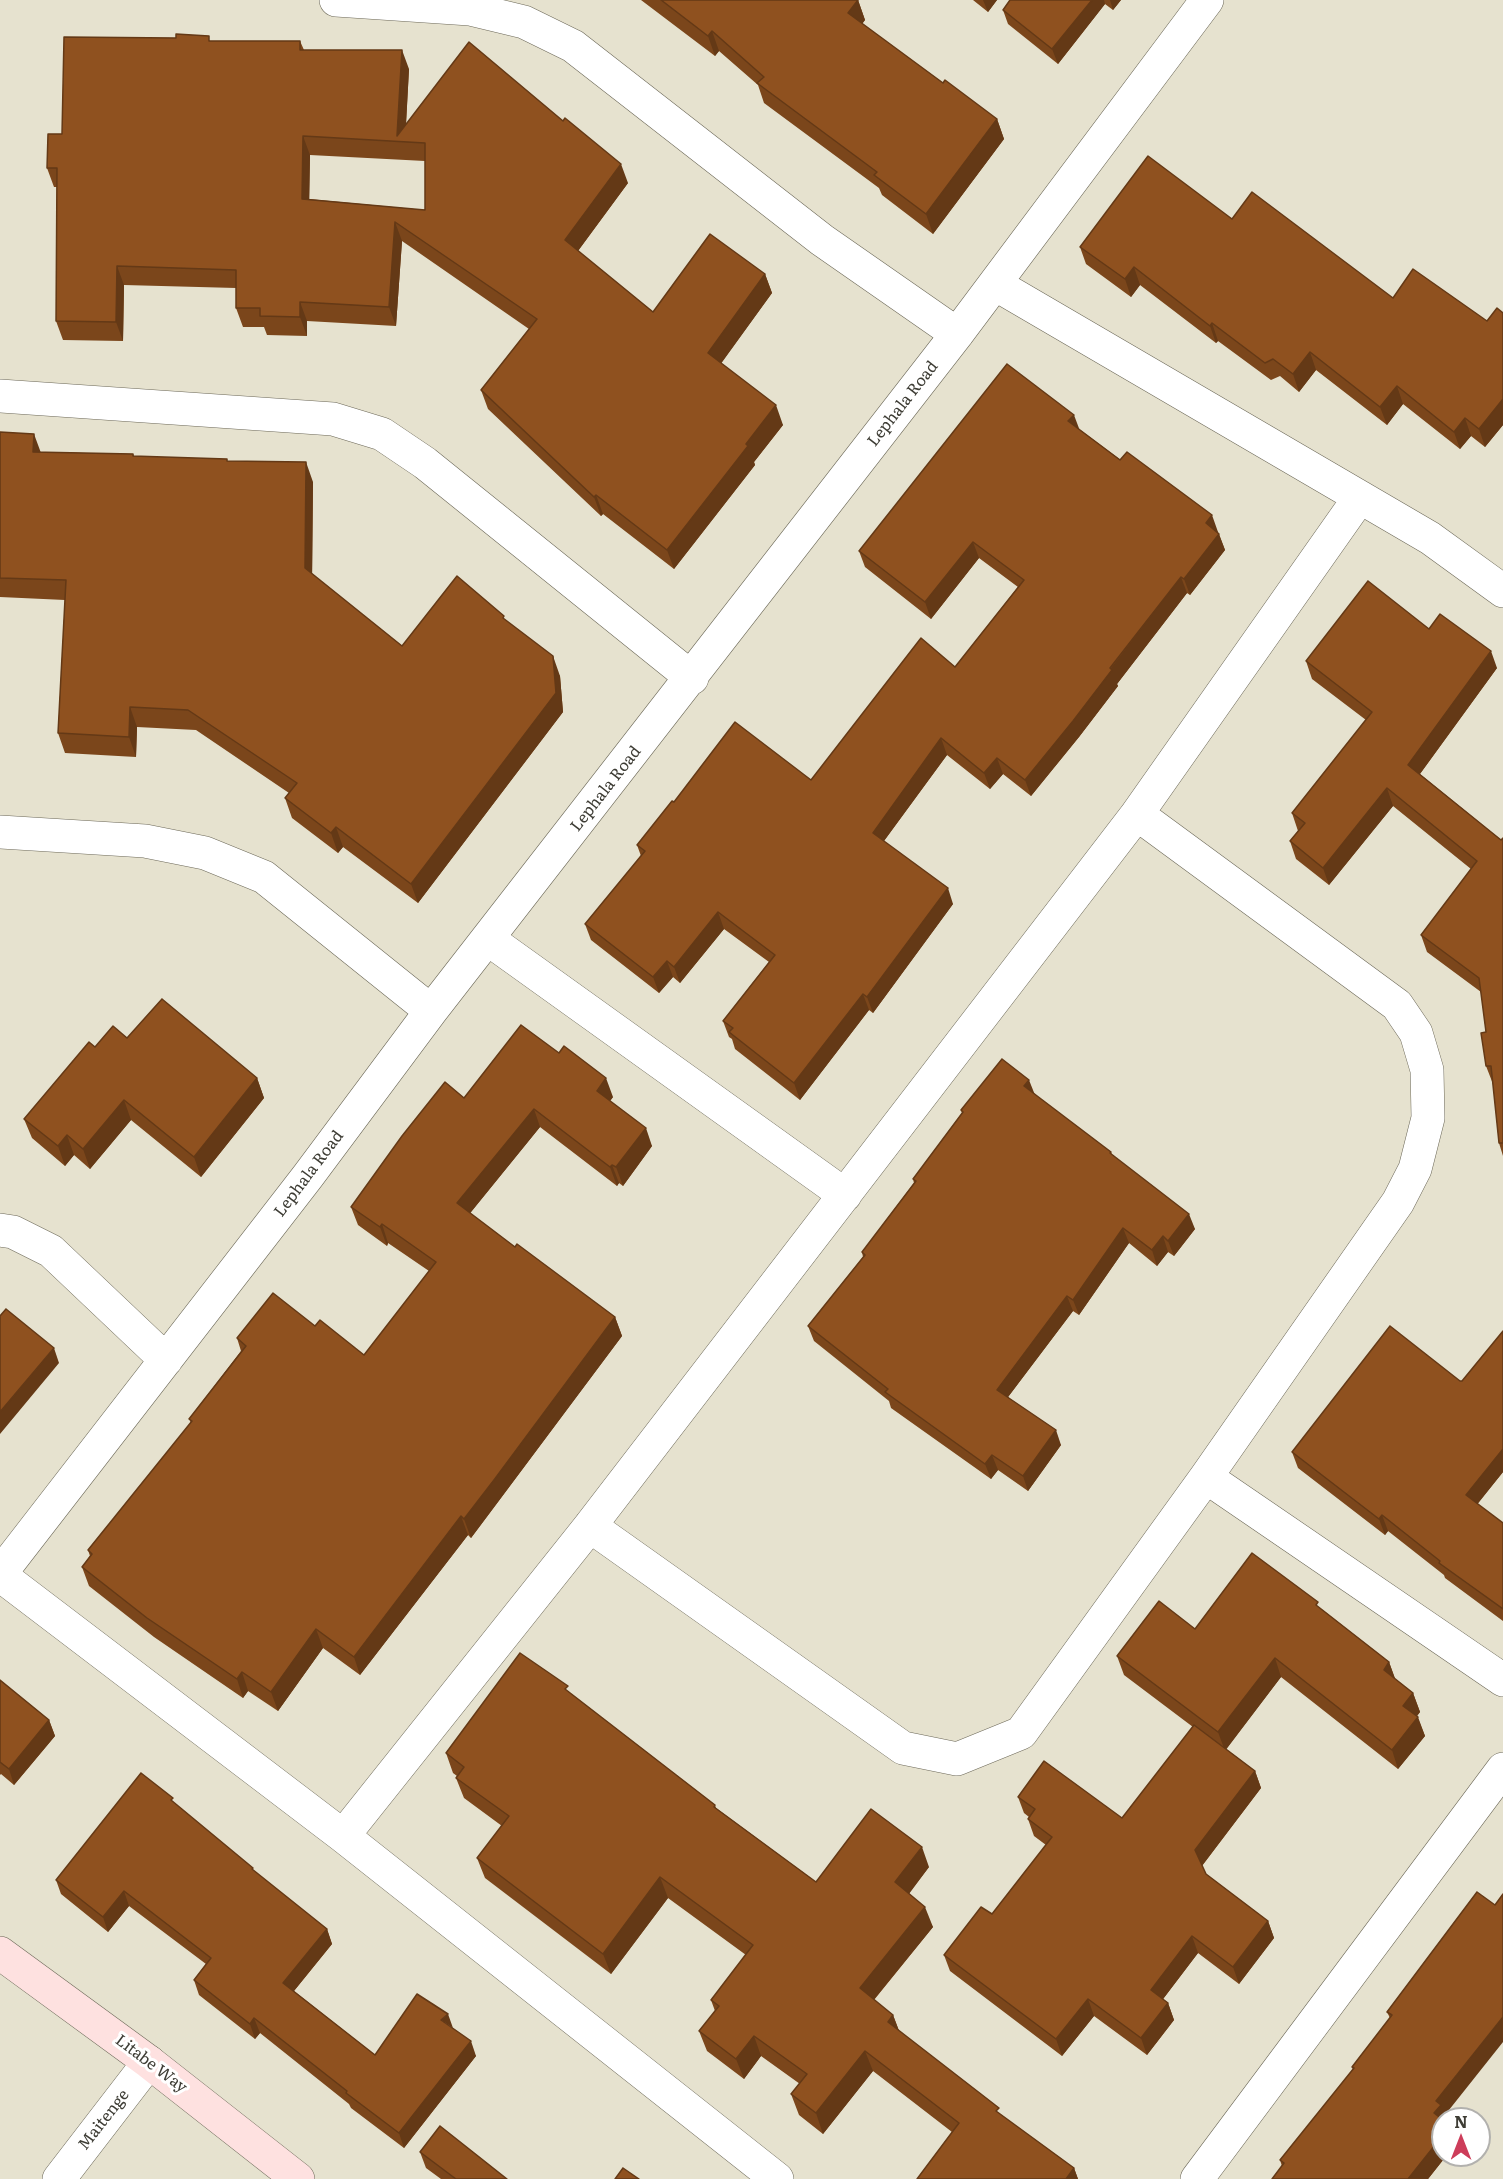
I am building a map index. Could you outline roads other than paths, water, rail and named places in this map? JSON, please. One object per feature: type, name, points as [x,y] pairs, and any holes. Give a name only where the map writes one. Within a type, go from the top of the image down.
[{"type":"street","points":[[336,0],[471,9],[524,22],[573,46],[822,240],[957,334]]},
{"type":"street","name":"Lephala Road","points":[[0,1574],[431,1011],[957,334],[1207,0]]},
{"type":"street","points":[[995,284],[1430,538],[1503,591]]},
{"type":"street","points":[[0,396],[333,419],[382,434],[425,463],[692,678]]},
{"type":"street","points":[[343,1836],[590,1526],[1137,814],[1360,497]]},
{"type":"street","points":[[590,1526],[903,1748],[957,1759],[1021,1733],[1206,1477],[1398,1202],[1415,1169],[1428,1118],[1427,1070],[1416,1033],[1397,1005],[1137,814]]},
{"type":"street","points":[[0,832],[146,841],[205,853],[264,877],[431,1011]]},
{"type":"street","points":[[488,939],[845,1195]]},
{"type":"street","points":[[0,1230],[13,1232],[51,1251],[166,1360]]},
{"type":"street","points":[[1206,1477],[1503,1680]]},
{"type":"street","points":[[0,1574],[343,1836],[777,2179]]},
{"type":"street","points":[[1197,2179],[1503,1769]]},
{"type":"street","name":"Litabe Way","points":[[0,1953],[149,2062],[298,2179]]},
{"type":"street","name":"Maitenge","points":[[59,2179],[149,2062]]}]
